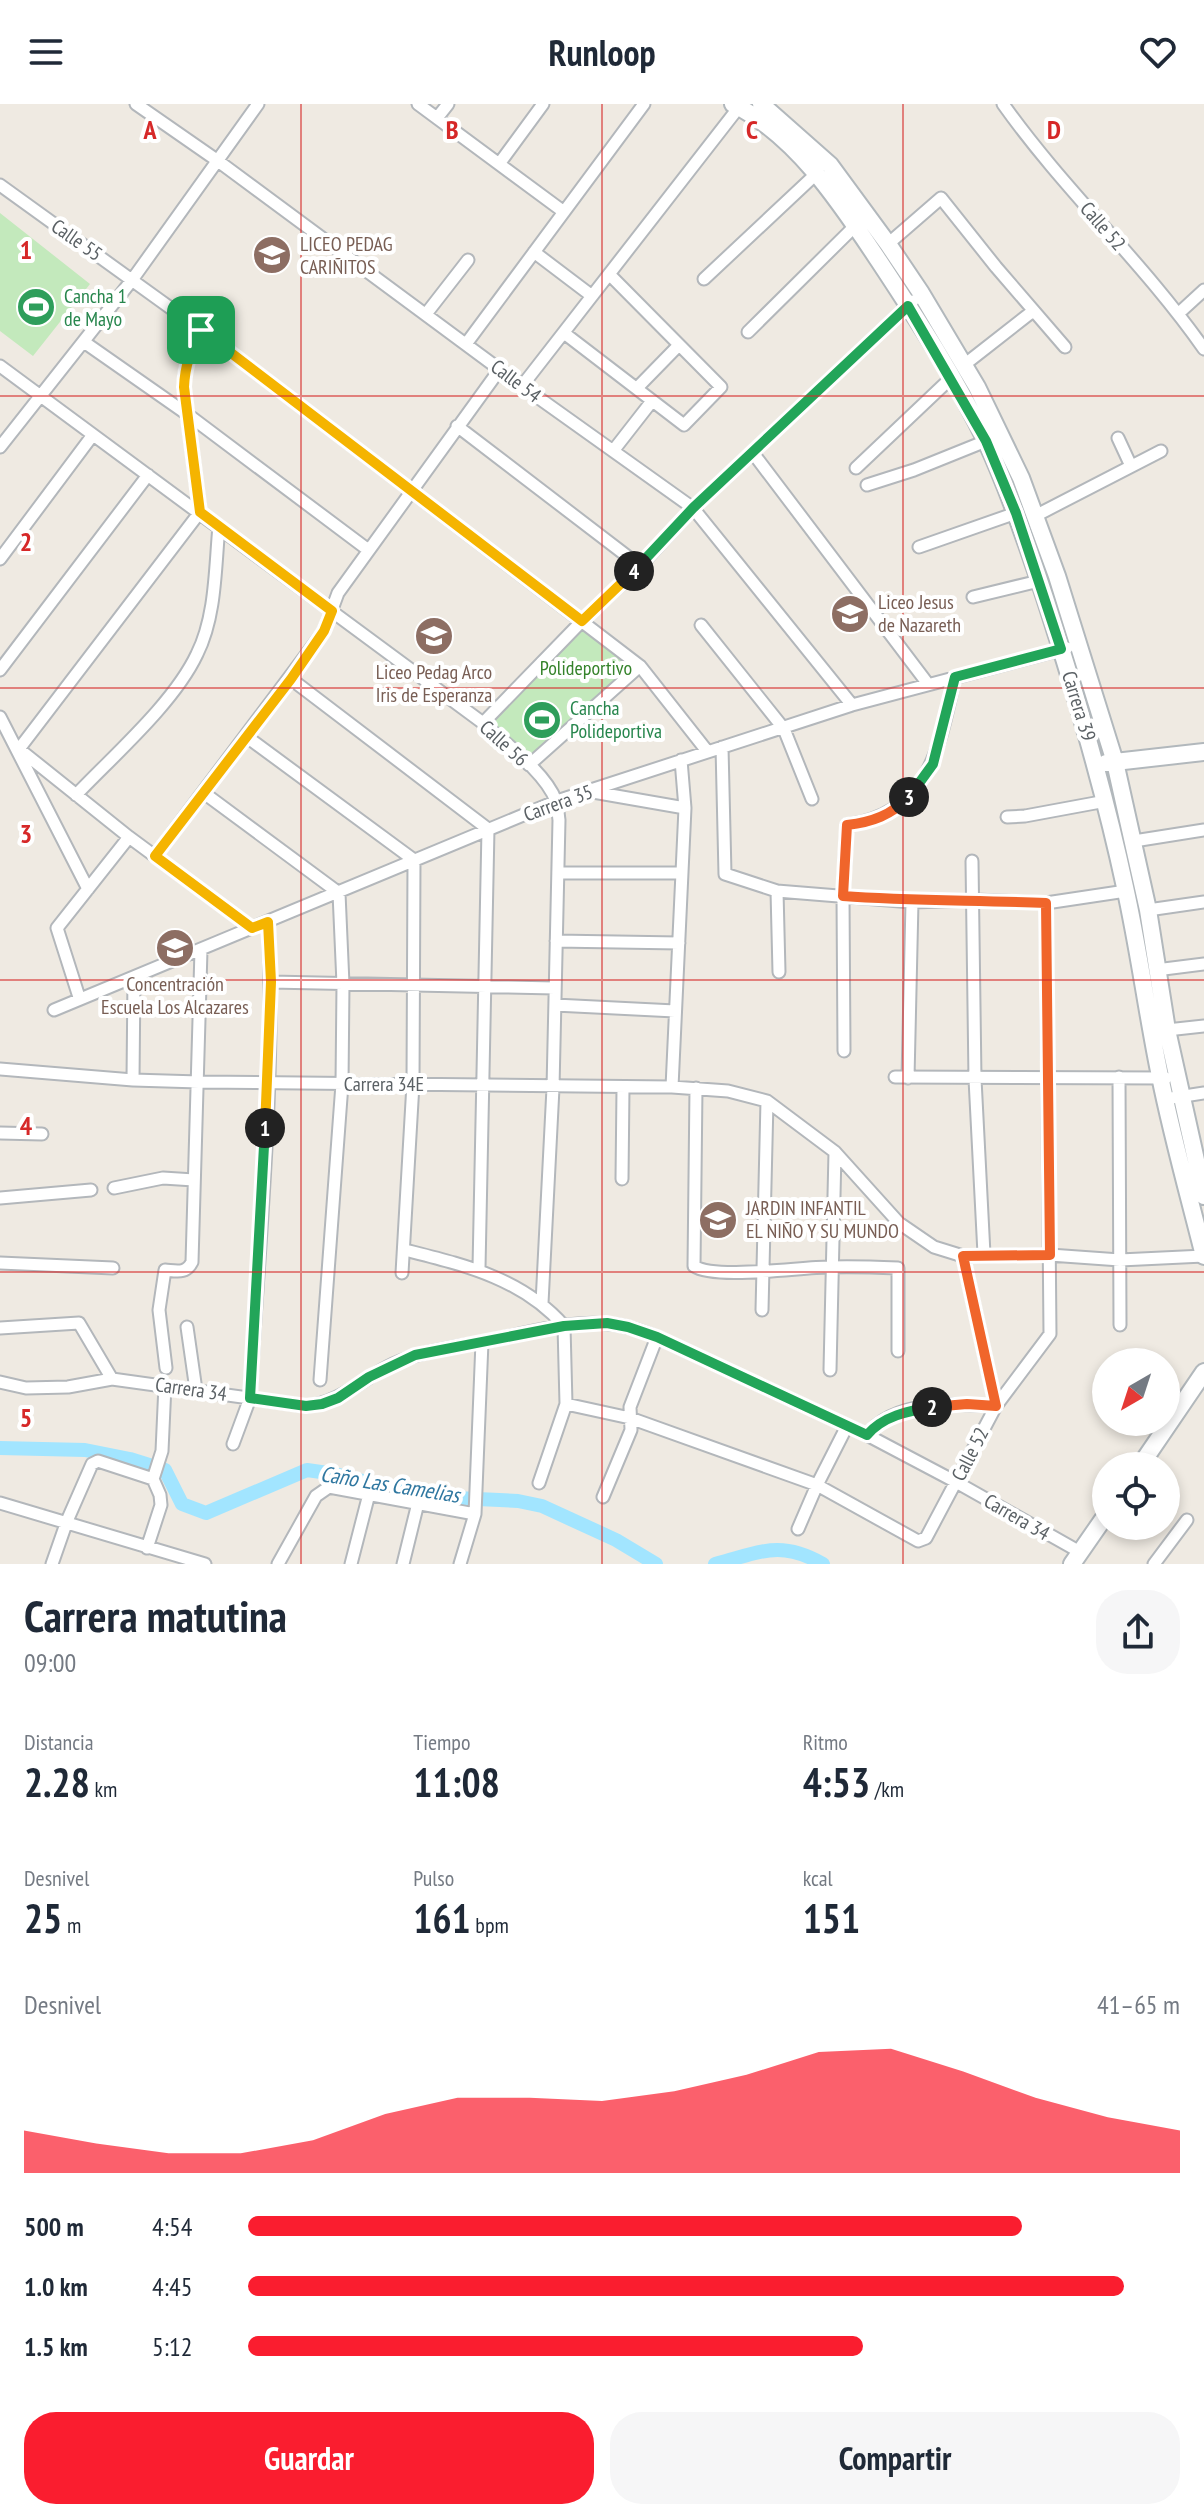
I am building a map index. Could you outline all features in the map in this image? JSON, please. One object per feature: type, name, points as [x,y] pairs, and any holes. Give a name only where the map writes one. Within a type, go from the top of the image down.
[{"type":"main road","name":"Carrera 39","points":[[761,104],[830,165],[921,293],[1001,434],[1035,516],[1115,762],[1134,841],[1178,1079],[1174,1098],[1204,1256]]},
{"type":"main road","name":"Carrera 39","points":[[736,106],[781,138],[816,174],[855,226],[908,306],[986,441],[1016,513],[1097,765],[1126,891],[1160,1078],[1174,1098],[1204,1196]]},
{"type":"main road","points":[[1097,765],[1204,752]]},
{"type":"main road","points":[[1150,1452],[1204,1372]]},
{"type":"main road","points":[[1076,1558],[1092,1535]]},
{"type":"street","name":"Calle 54","points":[[136,104],[693,508],[852,705]]},
{"type":"street","points":[[0,447],[132,280],[258,104]]},
{"type":"street","points":[[418,104],[564,212]]},
{"type":"street","points":[[437,118],[448,104]]},
{"type":"street","points":[[499,164],[543,104]]},
{"type":"street","points":[[466,344],[644,104]]},
{"type":"street","name":"Calle 52","points":[[1003,104],[1061,178],[1179,313],[1204,349]]},
{"type":"street","points":[[522,386],[736,106]]},
{"type":"street","points":[[704,279],[816,174]]},
{"type":"street","name":"Calle 55","points":[[0,185],[201,330],[640,666],[707,751]]},
{"type":"street","points":[[888,244],[941,198],[1065,347]]},
{"type":"street","points":[[748,332],[855,226]]},
{"type":"street","points":[[534,252],[592,296]]},
{"type":"street","points":[[426,314],[468,260]]},
{"type":"street","points":[[564,333],[684,425],[721,387],[609,274]]},
{"type":"street","points":[[1179,313],[1204,290]]},
{"type":"street","points":[[483,723],[640,566],[693,508],[921,293]]},
{"type":"street","points":[[964,365],[1033,311]]},
{"type":"street","points":[[19,749],[200,512],[187,414],[185,367],[201,330]]},
{"type":"street","points":[[84,342],[187,414],[367,549]]},
{"type":"street","points":[[637,388],[679,345]]},
{"type":"street","name":"Calle 56","points":[[0,366],[483,723],[529,765],[557,801]]},
{"type":"street","points":[[155,856],[291,679],[324,631],[338,593],[367,549],[500,369]]},
{"type":"street","points":[[856,468],[951,378]]},
{"type":"street","points":[[613,451],[652,401]]},
{"type":"street","points":[[457,426],[640,566]]},
{"type":"street","points":[[0,559],[92,436]]},
{"type":"street","points":[[1118,438],[1131,466]]},
{"type":"street","points":[[867,485],[986,441]]},
{"type":"street","points":[[1035,516],[1161,451]]},
{"type":"street","points":[[753,453],[928,684]]},
{"type":"street","points":[[0,670],[148,475]]},
{"type":"street","points":[[919,547],[1016,513]]},
{"type":"street","points":[[76,795],[163,702],[197,654],[208,625],[219,526]]},
{"type":"street","points":[[973,597],[1039,581]]},
{"type":"street","points":[[701,625],[784,729],[812,799]]},
{"type":"street","name":"Carrera 35","points":[[54,1010],[79,997],[201,950],[557,801],[852,705],[1079,645]]},
{"type":"street","points":[[529,765],[640,666]]},
{"type":"street","points":[[844,1051],[843,896],[847,825],[881,818],[909,798],[933,764],[955,677]]},
{"type":"street","points":[[291,679],[488,829],[479,1268]]},
{"type":"street","points":[[0,717],[88,889]]},
{"type":"street","points":[[247,737],[414,860],[413,1084],[402,1273]]},
{"type":"street","points":[[722,747],[725,874],[777,891],[912,902],[975,900],[1046,903],[1126,891]]},
{"type":"street","points":[[19,749],[129,837],[252,928]]},
{"type":"street","points":[[672,1087],[685,808],[681,760]]},
{"type":"street","points":[[589,792],[685,808]]},
{"type":"street","points":[[204,793],[339,893],[343,984],[342,1084],[320,1380]]},
{"type":"street","points":[[542,1303],[553,1088],[557,801]]},
{"type":"street","points":[[1007,817],[1106,801]]},
{"type":"street","points":[[1134,841],[1204,830]]},
{"type":"street","points":[[79,997],[57,928],[129,837]]},
{"type":"street","points":[[972,861],[975,900],[975,1079],[984,1254]]},
{"type":"street","points":[[558,873],[682,873]]},
{"type":"street","points":[[777,891],[779,972]]},
{"type":"street","points":[[912,902],[901,1077],[1178,1079]]},
{"type":"street","points":[[1148,910],[1204,902]]},
{"type":"street","name":"Calle 52","points":[[817,1485],[918,1541],[926,1538],[996,1406],[1050,1334],[1046,903]]},
{"type":"street","points":[[233,1444],[250,1398],[268,1082],[271,982],[268,922]]},
{"type":"street","points":[[556,941],[679,943]]},
{"type":"street","points":[[166,1368],[159,1310],[165,1270],[183,1271],[192,1262],[201,950]]},
{"type":"street","points":[[1156,970],[1204,964]]},
{"type":"street","points":[[133,1080],[134,977]]},
{"type":"street","points":[[271,982],[555,988]]},
{"type":"street","points":[[555,1005],[675,1011]]},
{"type":"street","points":[[1167,1030],[1204,1026]]},
{"type":"street","name":"Carrera 34E","points":[[0,1069],[199,1082],[696,1088],[740,1093],[767,1101]]},
{"type":"street","points":[[1119,1077],[1120,1325]]},
{"type":"street","points":[[622,1179],[623,1088]]},
{"type":"street","points":[[696,1088],[692,1262],[697,1270],[724,1273],[831,1266],[898,1268],[898,1351]]},
{"type":"street","points":[[1174,1098],[1204,1093]]},
{"type":"street","points":[[767,1101],[835,1152],[899,1223],[934,1247],[963,1256],[1050,1255],[1120,1260],[1204,1256]]},
{"type":"street","points":[[762,1310],[767,1101]]},
{"type":"street","points":[[0,1133],[42,1134]]},
{"type":"street","points":[[830,1370],[835,1152]]},
{"type":"street","points":[[114,1188],[163,1178],[194,1180]]},
{"type":"street","points":[[0,1198],[91,1190]]},
{"type":"street","points":[[405,1250],[479,1268],[542,1303],[564,1326],[566,1404],[539,1483]]},
{"type":"street","points":[[867,1435],[881,1422],[917,1409],[946,1404],[996,1406],[963,1256]]},
{"type":"street","points":[[0,1263],[113,1268]]},
{"type":"street","points":[[0,1328],[79,1323],[112,1379]]},
{"type":"street","name":"Carrera 34","points":[[0,1382],[26,1388],[112,1379],[306,1406],[338,1398],[369,1377],[415,1355],[564,1326],[607,1323],[657,1337],[867,1435],[956,1482],[1076,1558]]},
{"type":"street","points":[[187,1327],[196,1390]]},
{"type":"street","points":[[603,1497],[631,1430],[630,1407],[657,1337]]},
{"type":"street","points":[[460,1564],[475,1510],[482,1342]]},
{"type":"street","points":[[147,1548],[161,1505],[154,1475],[162,1451],[165,1385]]},
{"type":"street","points":[[566,1404],[630,1418],[817,1485]]},
{"type":"street","points":[[798,1529],[847,1426]]},
{"type":"street","points":[[52,1564],[88,1469],[98,1461],[154,1475]]},
{"type":"street","points":[[278,1564],[316,1496],[329,1487],[475,1510]]},
{"type":"street","points":[[351,1564],[369,1494]]},
{"type":"street","points":[[0,1503],[67,1521],[181,1562],[205,1564]]},
{"type":"street","points":[[403,1564],[418,1503]]},
{"type":"street","points":[[1154,1564],[1187,1520]]},
{"type":"green space","name":"Cancha 1 de Mayo","points":[[0,213],[90,284],[33,356],[0,331]]},
{"type":"green space","name":"Polideportivo","points":[[582,621],[640,666],[529,765],[483,723]]},
{"type":"waterway","name":"Caño Las Camelias","points":[[0,1448],[85,1450],[165,1470],[182,1504],[206,1513],[307,1470],[403,1491],[518,1501],[542,1506],[616,1540],[656,1564]]},
{"type":"waterway","name":"Caño Las Camelias","points":[[715,1564],[769,1550],[794,1552],[823,1564]]},
{"type":"place","name":"LICEO PEDAG CARIÑITOS","points":[[272,255]]},
{"type":"place","name":"Cancha 1 de Mayo","points":[[36,307]]},
{"type":"place","name":"Liceo Jesus de Nazareth","points":[[850,614]]},
{"type":"place","name":"Liceo Pedag Arco Iris de Esperanza","points":[[434,636]]},
{"type":"place","name":"Cancha Polideportiva","points":[[542,720]]},
{"type":"place","name":"Concentración Escuela Los Alcazares","points":[[175,948]]},
{"type":"place","name":"JARDIN INFANTIL EL NIÑO Y SU MUNDO","points":[[718,1220]]},
{"type":"route","points":[[908,306],[986,441],[1016,513],[1061,649],[955,677],[940,744],[923,781],[909,798],[881,818],[847,825],[843,896],[912,902],[975,900],[1046,903],[1050,1255],[963,1256],[996,1406],[946,1404],[917,1409],[881,1422],[867,1435],[657,1337],[607,1323],[564,1326],[415,1355],[322,1404],[306,1406],[250,1398],[268,1082],[271,982],[268,922],[252,928],[155,856],[291,679],[324,631],[332,611],[200,512],[184,387],[185,367],[201,330],[582,621],[640,566],[693,508],[908,306]]}]
